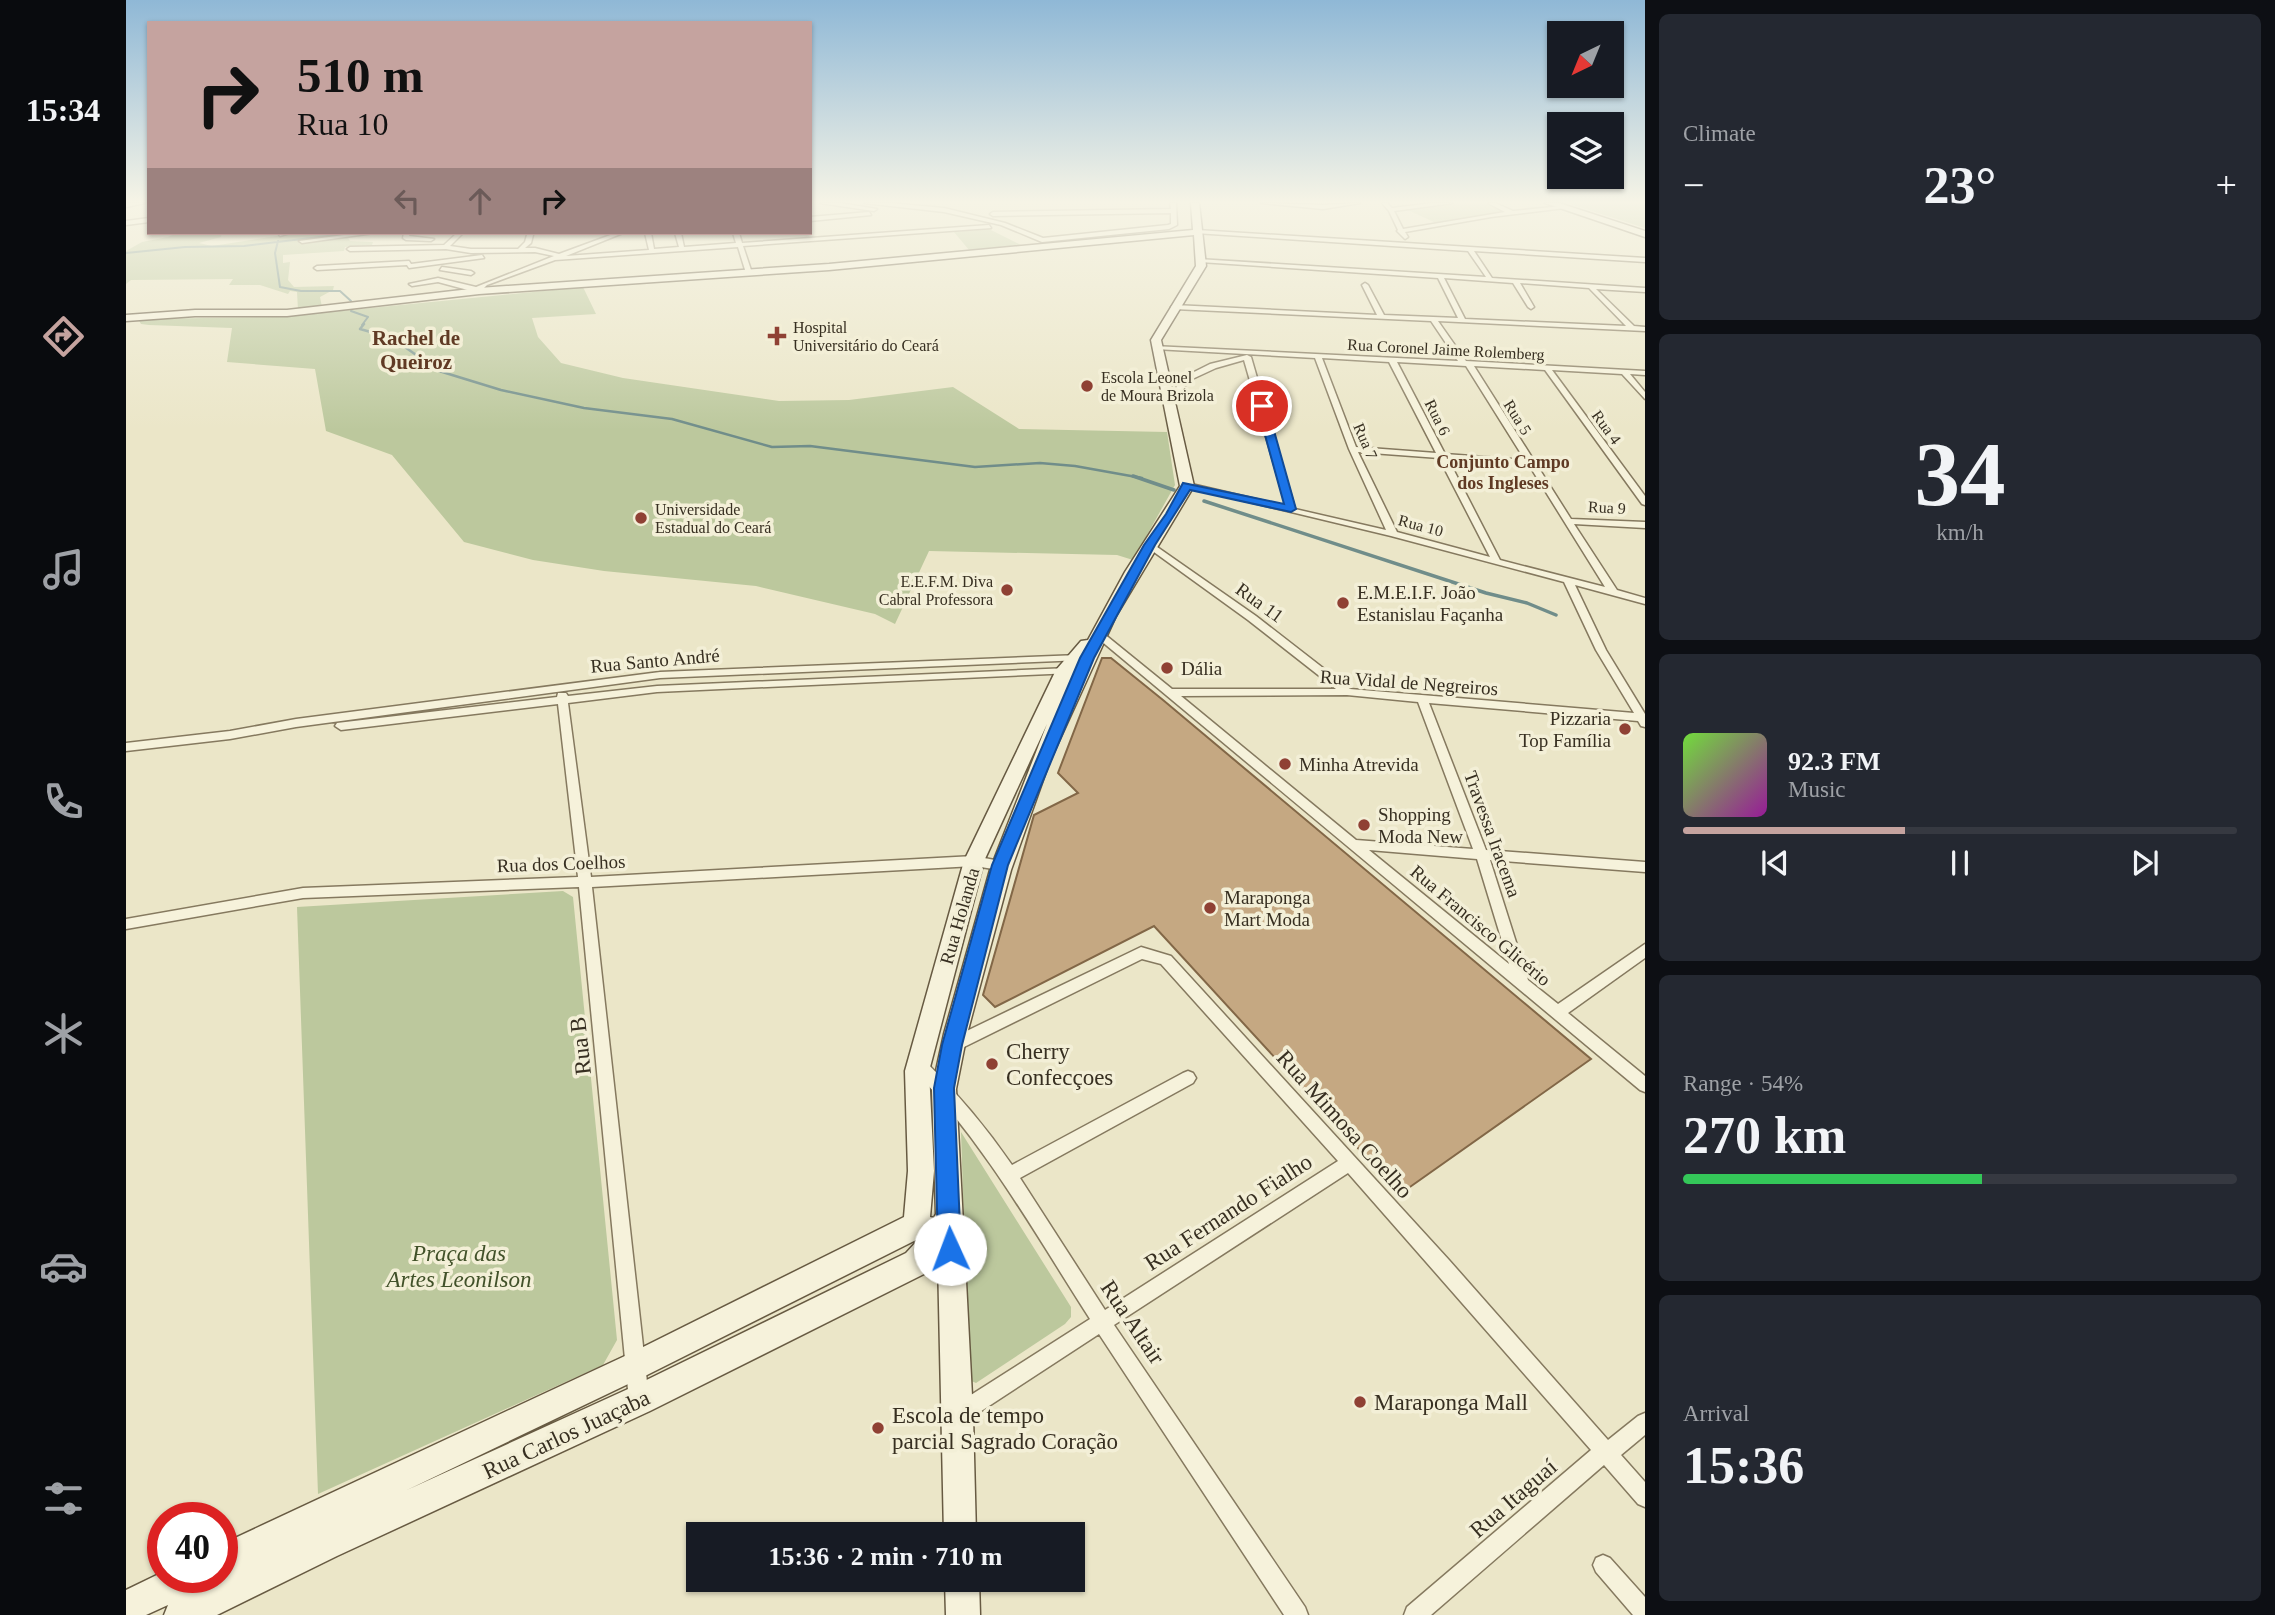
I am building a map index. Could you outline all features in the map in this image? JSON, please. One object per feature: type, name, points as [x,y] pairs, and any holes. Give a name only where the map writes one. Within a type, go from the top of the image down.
[{"type":"street","points":[[411,278],[414,298]]},
{"type":"street","points":[[412,284],[438,280],[478,290],[506,278]]},
{"type":"street","points":[[126,318],[195,313],[286,313],[478,290],[663,278]]},
{"type":"street","points":[[1187,486],[1155,347],[1157,333],[1196,278]]},
{"type":"street","points":[[1441,278],[1463,321]]},
{"type":"street","points":[[1479,278],[1645,289]]},
{"type":"street","points":[[1515,281],[1531,307]]},
{"type":"street","points":[[1365,285],[1382,317]]},
{"type":"street","points":[[1590,286],[1632,328]]},
{"type":"street","points":[[1174,307],[1645,329]]},
{"type":"street","name":"Rua 5","points":[[1434,320],[1467,364],[1612,591]]},
{"type":"street","name":"Rua Coronel Jaime Rolemberg","points":[[1155,347],[1247,355],[1392,359],[1645,373]]},
{"type":"street","points":[[1247,355],[1291,509]]},
{"type":"street","name":"Rua Coronel Jaime Rolemberg","points":[[1169,406],[1185,380],[1213,366],[1247,355]]},
{"type":"street","name":"Rua 7","points":[[1318,356],[1353,449],[1394,534]]},
{"type":"street","name":"Rua 6","points":[[1392,359],[1497,562]]},
{"type":"street","name":"Rua 4","points":[[1547,368],[1645,502]]},
{"type":"street","points":[[1624,372],[1645,397]]},
{"type":"street","points":[[1353,449],[1530,463]]},
{"type":"street","name":"Rua 10","points":[[1187,486],[1394,534],[1645,601]]},
{"type":"street","name":"Rua Holanda","points":[[938,1232],[921,1202],[915,1106],[918,1064],[974,861],[1076,665],[1099,635],[1187,486]]},
{"type":"street","name":"Rua 9","points":[[1567,521],[1645,526]]},
{"type":"street","name":"Rua 11","points":[[1150,545],[1252,618],[1347,692]]},
{"type":"street","points":[[1568,581],[1601,650],[1644,720]]},
{"type":"street","name":"Rua Francisco Glicério","points":[[1099,635],[1645,1085]]},
{"type":"street","name":"Rua Holanda","points":[[960,1522],[958,1415],[938,1232],[944,1088],[952,1045],[1000,865],[1076,665]]},
{"type":"street","name":"Rua Santo André","points":[[126,747],[230,735],[260,736],[562,694],[1076,665]]},
{"type":"street","name":"Rua Vidal de Negreiros","points":[[1171,693],[1347,692],[1644,720]]},
{"type":"street","name":"Rua B","points":[[562,694],[585,882],[639,1401]]},
{"type":"street","name":"Travessa Iracema","points":[[1422,699],[1482,855],[1522,984]]},
{"type":"street","points":[[1352,844],[1645,867]]},
{"type":"street","name":"Rua dos Coelhos","points":[[126,924],[303,893],[585,882],[974,861],[1000,865]]},
{"type":"street","points":[[1558,1013],[1645,950]]},
{"type":"street","name":"Rua Mimosa Coelho","points":[[952,1045],[1141,953],[1157,955],[1172,964],[1348,1164],[1443,1266],[1645,1497]]},
{"type":"street","name":"Rua Altair","points":[[918,1064],[944,1088],[1009,1175],[1102,1322],[1297,1615]]},
{"type":"street","points":[[1009,1175],[1188,1078]]},
{"type":"street","name":"Rua Fernando Fialho","points":[[958,1415],[1348,1164]]},
{"type":"street","name":"Rua Carlos Juaçaba","points":[[238,1553],[637,1365],[938,1232]]},
{"type":"street","name":"Rua Carlos Juaçaba","points":[[181,1615],[325,1544],[639,1401],[916,1263],[938,1232]]},
{"type":"street","name":"Rua Itaguaí","points":[[1415,1615],[1595,1460],[1606,1455],[1645,1423]]},
{"type":"street","points":[[1603,1564],[1645,1613]]},
{"type":"street","points":[[962,1592],[963,1615]]},
{"type":"street","points":[[126,1607],[156,1593]]},
{"type":"green space","points":[[126,278],[288,278],[294,287],[334,286],[333,290],[320,297],[322,307],[298,310],[297,292],[290,291],[288,294],[260,285],[229,285],[233,279],[131,280],[126,284]]},
{"type":"green space","points":[[583,287],[596,314],[532,318],[538,337],[561,363],[623,378],[779,401],[849,400],[953,387],[1019,429],[1167,432],[1175,485],[1133,560],[1117,555],[929,551],[895,624],[875,614],[756,586],[604,571],[533,560],[464,542],[392,455],[326,431],[315,369],[227,362],[232,328],[149,325],[141,324],[138,319],[279,317]]},
{"type":"green space","name":"Praça das Artes Leonilson","points":[[563,891],[573,897],[617,1340],[603,1365],[318,1494],[297,907]]},
{"type":"green space","points":[[961,1132],[1071,1307],[1071,1317],[1065,1324],[976,1383],[969,1380]]},
{"type":"building","name":"Maraponga Mart Moda","points":[[1102,658],[1111,658],[1163,700],[1591,1059],[1400,1194],[1154,926],[995,1007],[983,995],[1034,815],[1078,793],[1058,773]]},
{"type":"waterway","points":[[279,278],[280,287],[301,291],[340,291],[351,301]]},
{"type":"waterway","points":[[351,311],[368,317],[362,325]]},
{"type":"waterway","points":[[364,324],[360,329],[392,338],[439,371],[501,390],[584,408],[672,419],[772,447],[810,446],[975,467],[1040,463],[1135,477]]},
{"type":"waterway","points":[[1135,477],[1142,478]]},
{"type":"waterway","points":[[1135,477],[1174,490]]},
{"type":"waterway","points":[[1204,501],[1486,593],[1527,603],[1556,615]]},
{"type":"place","name":"Hospital Universitário do Ceará","points":[[777,336]]},
{"type":"place","name":"Escola Leonel de Moura Brizola","points":[[1087,386]]},
{"type":"place","name":"Universidade Estadual do Ceará","points":[[641,518]]},
{"type":"place","name":"E.E.F.M. Diva Cabral Professora","points":[[1007,590]]},
{"type":"place","name":"E.M.E.I.F. João Estanislau Façanha","points":[[1343,603]]},
{"type":"place","name":"Dália","points":[[1167,668]]},
{"type":"place","name":"Pizzaria Top Família","points":[[1625,729]]},
{"type":"place","name":"Minha Atrevida","points":[[1285,764]]},
{"type":"place","name":"Shopping Moda New","points":[[1364,825]]},
{"type":"place","name":"Maraponga Mart Moda","points":[[1210,908]]},
{"type":"place","name":"Cherry Confecçoes","points":[[992,1064]]},
{"type":"place","name":"Maraponga Mall","points":[[1360,1402]]},
{"type":"place","name":"Escola de tempo parcial Sagrado Coração","points":[[878,1428]]},
{"type":"district","name":"Rachel de Queiroz","points":[[416,350]]},
{"type":"district","name":"Conjunto Campo dos Ingleses","points":[[1503,472]]},
{"type":"route","points":[[950,1249],[944,1088],[952,1045],[1000,865],[1080,672],[1108,617],[1187,486],[1291,509],[1262,406]]}]
